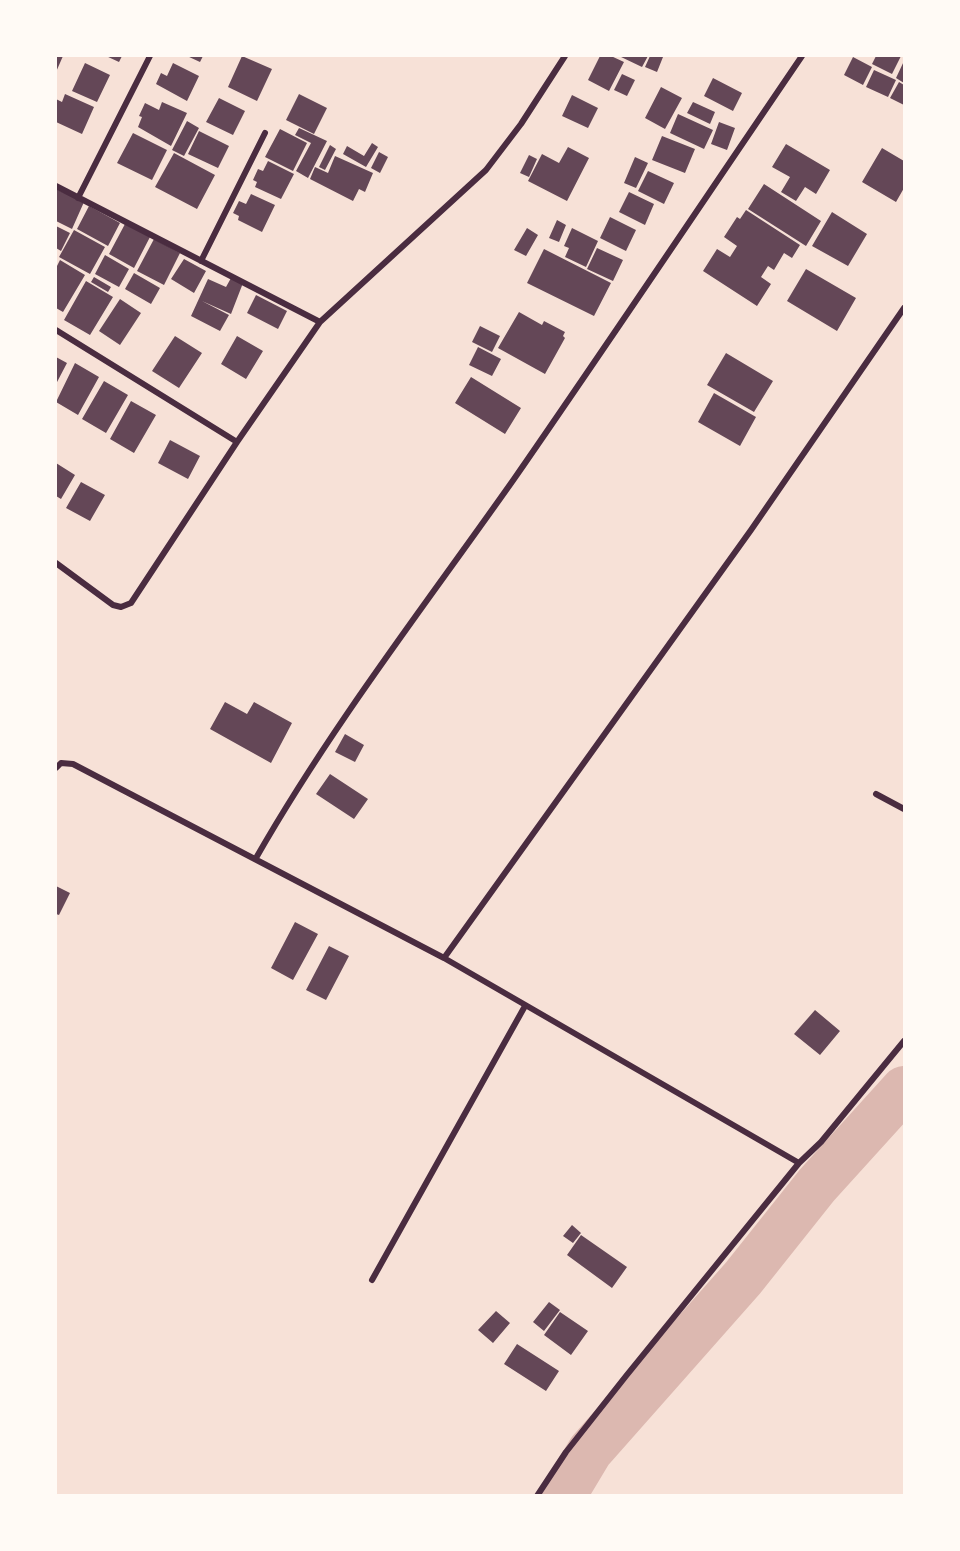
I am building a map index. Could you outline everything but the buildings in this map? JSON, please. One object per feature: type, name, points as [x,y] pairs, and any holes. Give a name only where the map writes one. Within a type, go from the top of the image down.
[{"type":"street","points":[[78,198],[150,56]]},
{"type":"street","points":[[56,563],[113,604],[127,607],[320,322],[486,170],[521,124],[565,56]]},
{"type":"street","points":[[256,858],[301,782],[385,656],[513,479],[802,56]]},
{"type":"street","points":[[201,261],[265,134]]},
{"type":"street","points":[[56,186],[320,322]]},
{"type":"street","points":[[444,957],[752,530],[904,308]]},
{"type":"street","points":[[56,330],[237,442]]},
{"type":"street","points":[[56,768],[66,762],[73,764],[444,957],[798,1163]]},
{"type":"street","points":[[876,794],[904,809]]},
{"type":"street","points":[[372,1280],[525,1006]]},
{"type":"street","points":[[537,1496],[566,1452],[626,1376],[798,1163],[821,1142],[904,1041]]},
{"type":"waterway","points":[[563,1496],[590,1451],[743,1278],[817,1185],[904,1089]]}]
